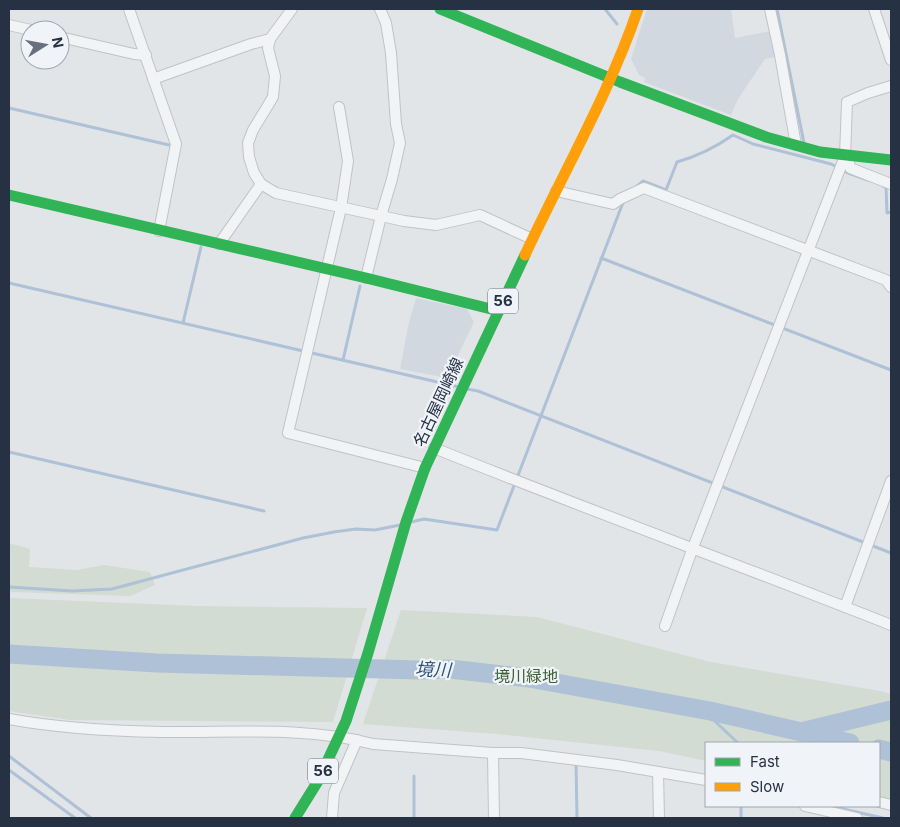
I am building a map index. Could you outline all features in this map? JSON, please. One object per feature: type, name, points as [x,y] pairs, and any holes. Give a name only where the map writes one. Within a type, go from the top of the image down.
[{"type":"street","points":[[129,9],[176,144],[159,231]]},
{"type":"street","points":[[292,9],[270,39],[268,48],[275,76],[272,98],[253,130],[248,143],[254,173],[261,184],[276,193],[404,221],[436,225],[480,215],[532,239]]},
{"type":"street","points":[[366,278],[400,143],[396,124],[391,53],[386,23],[380,9]]},
{"type":"street","points":[[440,9],[552,53],[610,79],[756,134],[847,156],[891,160]]},
{"type":"street","name":"名古屋岡崎線","points":[[294,818],[318,781],[346,721],[406,522],[425,468],[532,239],[610,79],[638,9]]},
{"type":"street","points":[[770,9],[796,145]]},
{"type":"street","points":[[874,9],[891,60]]},
{"type":"street","points":[[70,39],[134,54],[146,54]]},
{"type":"street","points":[[153,79],[250,44],[270,39]]},
{"type":"street","points":[[891,86],[847,102],[847,156],[850,168],[891,184]]},
{"type":"street","points":[[339,106],[348,169],[341,208],[288,433],[425,468]]},
{"type":"street","points":[[665,626],[692,550],[808,251],[847,156]]},
{"type":"street","points":[[219,244],[261,184]]},
{"type":"street","points":[[556,191],[613,204],[644,188],[886,280],[891,287]]},
{"type":"street","points":[[9,195],[326,268],[499,311]]},
{"type":"street","points":[[434,448],[692,550],[891,625]]},
{"type":"street","points":[[845,607],[891,482]]},
{"type":"street","points":[[9,719],[91,728],[160,732],[275,731],[357,740],[373,744],[493,753],[521,753],[705,780]]},
{"type":"street","points":[[332,818],[334,793],[357,740]]},
{"type":"street","points":[[493,753],[494,818]]},
{"type":"street","points":[[658,772],[659,818]]},
{"type":"street","points":[[807,807],[821,814],[857,818]]},
{"type":"shaded area","points":[[647,9],[731,9],[735,38],[771,31],[776,57],[765,59],[738,99],[731,115],[644,82],[645,78],[639,75],[631,59]]},
{"type":"shaded area","points":[[416,298],[467,309],[474,322],[447,378],[400,369],[409,322]]},
{"type":"green space","points":[[9,543],[30,549],[29,567],[77,570],[104,565],[150,572],[155,585],[130,596],[9,592]]},
{"type":"green space","points":[[9,598],[197,606],[367,608],[333,722],[70,720],[9,711]]},
{"type":"green space","name":"境川緑地","points":[[401,610],[537,617],[711,662],[891,694],[891,805],[880,801],[880,742],[705,742],[705,761],[659,751],[497,734],[363,724]]},
{"type":"waterway","points":[[605,9],[617,24]]},
{"type":"waterway","points":[[777,9],[804,143]]},
{"type":"waterway","points":[[9,108],[169,145]]},
{"type":"waterway","points":[[635,188],[643,181],[666,190],[677,162],[706,151],[733,135],[753,144],[831,164],[848,173],[868,180]]},
{"type":"waterway","points":[[883,186],[886,187],[887,213],[891,212]]},
{"type":"waterway","points":[[411,522],[424,519],[497,530],[624,200]]},
{"type":"waterway","points":[[183,323],[201,247]]},
{"type":"waterway","points":[[601,258],[891,370]]},
{"type":"waterway","points":[[9,283],[459,387]]},
{"type":"waterway","points":[[343,360],[360,286]]},
{"type":"waterway","points":[[467,389],[478,391],[891,553]]},
{"type":"waterway","points":[[9,452],[264,511]]},
{"type":"waterway","points":[[9,587],[72,591],[112,589],[303,538],[356,529],[375,530],[400,525]]},
{"type":"waterway","name":"境川","points":[[9,654],[157,663],[419,670],[450,669],[529,678],[710,711],[846,742]]},
{"type":"waterway","points":[[703,710],[737,742]]},
{"type":"waterway","points":[[805,731],[891,710]]},
{"type":"waterway","name":"境川","points":[[880,749],[891,752]]},
{"type":"waterway","points":[[9,756],[91,818]]},
{"type":"waterway","points":[[576,763],[577,818]]},
{"type":"waterway","points":[[9,770],[75,818]]},
{"type":"waterway","points":[[414,776],[414,818]]},
{"type":"waterway","points":[[741,807],[741,818]]},
{"type":"waterway","points":[[834,807],[883,818]]},
{"type":"traffic: fast","points":[[440,9],[620,82],[766,137],[820,152],[891,160]]},
{"type":"traffic: fast","points":[[9,195],[499,311]]},
{"type":"traffic: fast","points":[[295,818],[318,781],[346,721],[406,522],[425,468],[525,255]]},
{"type":"traffic: slow","points":[[525,255],[600,103],[638,9]]}]
